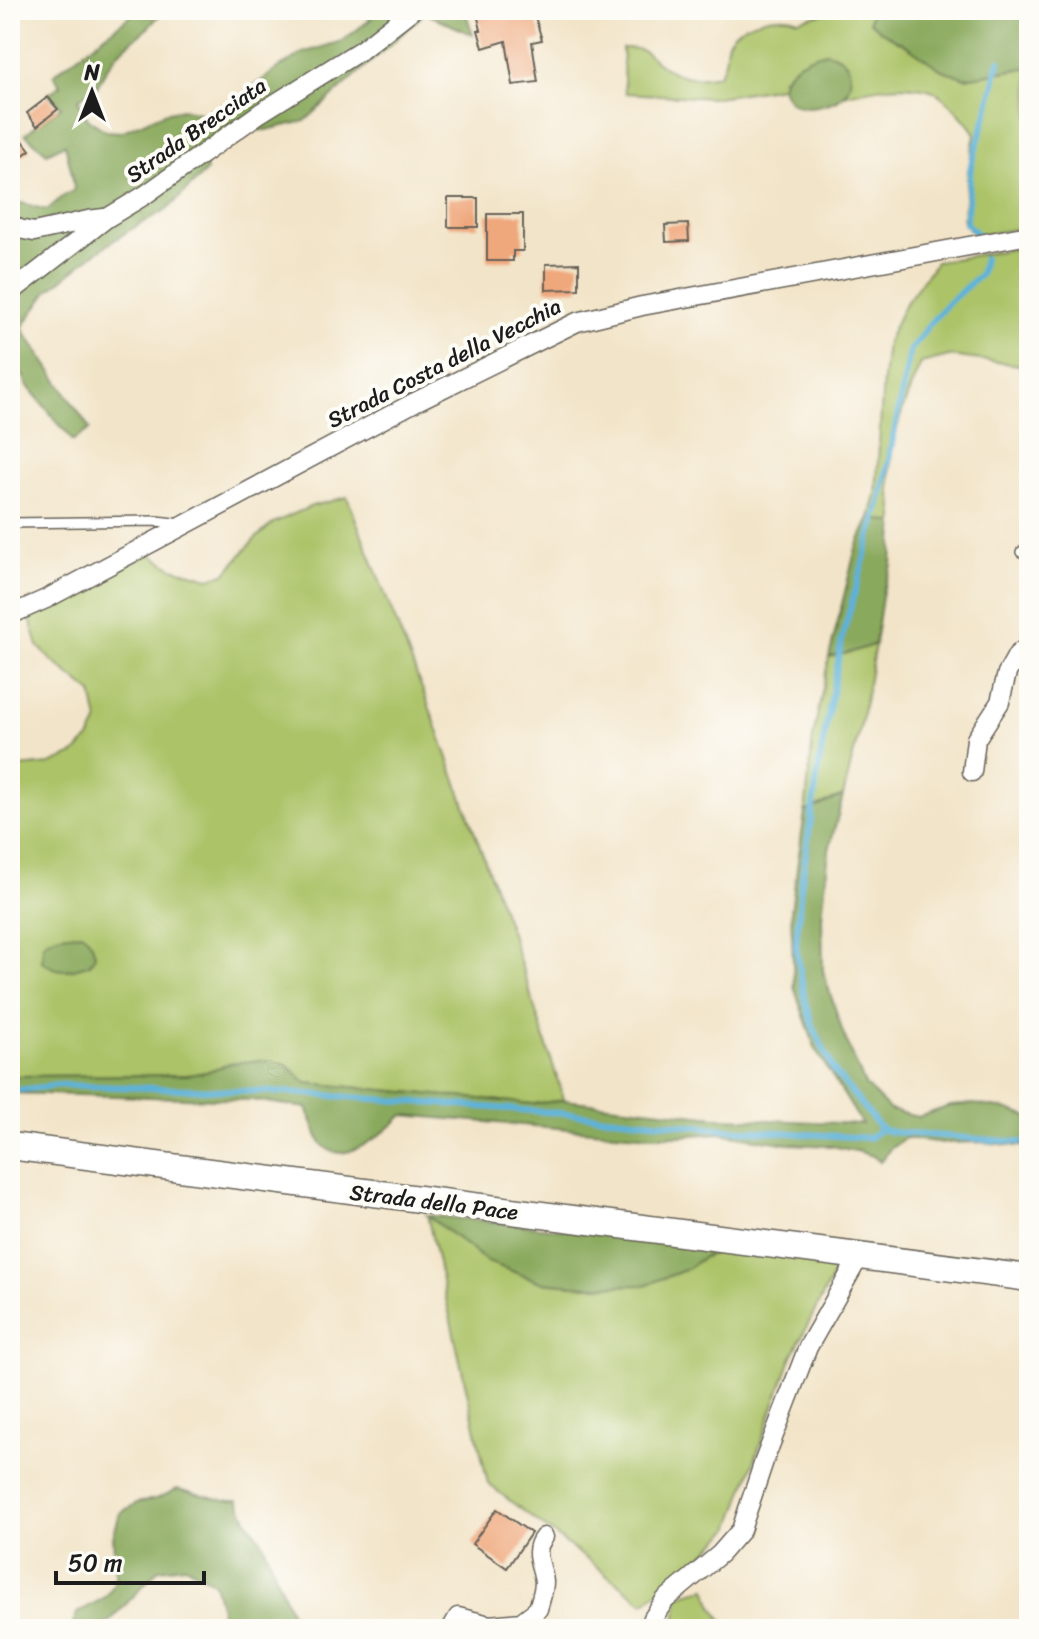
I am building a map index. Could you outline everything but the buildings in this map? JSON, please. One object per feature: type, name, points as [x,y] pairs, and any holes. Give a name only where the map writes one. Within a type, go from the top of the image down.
[{"type":"street","name":"Strada Brecciata","points":[[10,293],[107,218],[124,210],[260,113],[361,50],[412,10]]},
{"type":"street","points":[[10,223],[19,229],[34,232],[107,218]]},
{"type":"street","name":"Strada Costa della Vecchia","points":[[10,615],[46,599],[415,402],[577,322],[642,306],[1029,235]]},
{"type":"street","points":[[972,772],[976,739],[1000,702],[1007,673],[1017,655],[1029,645]]},
{"type":"street","name":"Strada della Pace","points":[[10,1146],[1029,1278]]},
{"type":"street","points":[[649,1629],[665,1600],[720,1554],[741,1530],[808,1347],[859,1257]]},
{"type":"street","points":[[451,1629],[458,1617],[489,1625],[521,1622],[538,1609],[544,1583],[537,1555],[539,1543],[544,1537]]},
{"type":"lane","points":[[10,523],[157,521],[186,524]]},
{"type":"green space","points":[[138,10],[164,10],[120,51],[97,87],[78,99],[88,119],[106,131],[121,132],[164,113],[182,109],[203,114],[239,97],[303,53],[342,41],[371,19],[356,10],[465,10],[473,35],[425,13],[305,121],[266,130],[224,132],[201,151],[207,170],[169,208],[94,254],[48,291],[22,328],[90,429],[73,441],[10,363],[10,204],[22,203],[47,210],[74,190],[65,144],[47,153],[25,134],[61,107],[48,94],[61,85],[53,75]]},
{"type":"green space","points":[[837,10],[872,10],[869,21],[882,32],[965,78],[1029,65],[1029,227],[974,236],[963,222],[975,134],[955,109],[931,90],[899,86],[844,95],[851,82],[783,77],[781,87],[711,98],[625,93],[622,48],[643,51],[679,74],[692,77],[718,75],[725,61],[729,40],[750,23],[781,17],[798,20]]},
{"type":"green space","points":[[872,10],[958,10],[984,14],[986,10],[1018,10],[1029,20],[1029,65],[965,78],[940,69],[882,32],[869,21]]},
{"type":"green space","points":[[826,52],[846,63],[850,84],[844,94],[819,106],[803,107],[791,102],[781,87],[787,73],[804,60]]},
{"type":"green space","points":[[1029,246],[1029,366],[949,356],[921,363],[904,407],[892,454],[890,485],[894,523],[870,518],[876,494],[887,342],[903,307],[936,262]]},
{"type":"green space","points":[[347,497],[432,714],[511,933],[564,1100],[534,1104],[307,1083],[285,1064],[231,1063],[188,1075],[10,1076],[10,768],[50,764],[74,754],[89,739],[98,721],[92,693],[38,646],[29,616],[150,554],[173,568],[209,578],[225,574],[273,523],[312,506]]},
{"type":"green space","points":[[870,518],[894,523],[892,565],[883,590],[875,644],[829,657],[855,551]]},
{"type":"green space","points":[[875,644],[861,725],[843,796],[805,812],[813,737],[829,657]]},
{"type":"green space","points":[[843,796],[829,850],[822,917],[823,971],[843,1033],[865,1085],[890,1110],[918,1117],[950,1106],[974,1104],[1029,1117],[1029,1147],[905,1138],[890,1149],[880,1162],[873,1156],[832,1146],[788,1144],[719,1133],[651,1136],[403,1115],[376,1138],[341,1153],[331,1151],[322,1144],[307,1108],[252,1100],[10,1093],[10,1079],[14,1076],[188,1075],[231,1063],[262,1060],[285,1064],[307,1083],[534,1104],[564,1100],[725,1118],[862,1124],[816,1050],[794,987],[791,910],[805,812]]},
{"type":"green space","points":[[81,933],[93,948],[95,955],[90,964],[65,970],[42,961],[43,944],[51,938]]},
{"type":"green space","points":[[427,1215],[488,1262],[541,1282],[586,1286],[645,1285],[685,1270],[704,1257],[730,1247],[839,1263],[792,1356],[730,1529],[644,1603],[488,1484]]},
{"type":"green space","points":[[427,1215],[730,1247],[704,1257],[685,1270],[645,1285],[586,1286],[541,1282],[488,1262]]},
{"type":"green space","points":[[177,1489],[224,1500],[238,1500],[263,1543],[292,1616],[294,1629],[218,1629],[221,1609],[214,1583],[186,1566],[159,1569],[100,1629],[76,1629],[73,1624],[77,1613],[107,1596],[116,1579],[113,1537],[120,1513],[137,1503],[159,1498]]},
{"type":"green space","points":[[706,1588],[727,1628],[736,1629],[674,1629],[679,1596]]},
{"type":"waterway","points":[[978,235],[966,223],[971,165],[999,61]]},
{"type":"waterway","points":[[984,259],[980,275],[947,304],[910,351],[881,499],[843,634],[819,765],[801,886],[796,946],[812,1024],[834,1071],[881,1129],[1029,1143]]},
{"type":"waterway","points":[[10,1091],[60,1085],[281,1092],[869,1138],[881,1129]]}]
